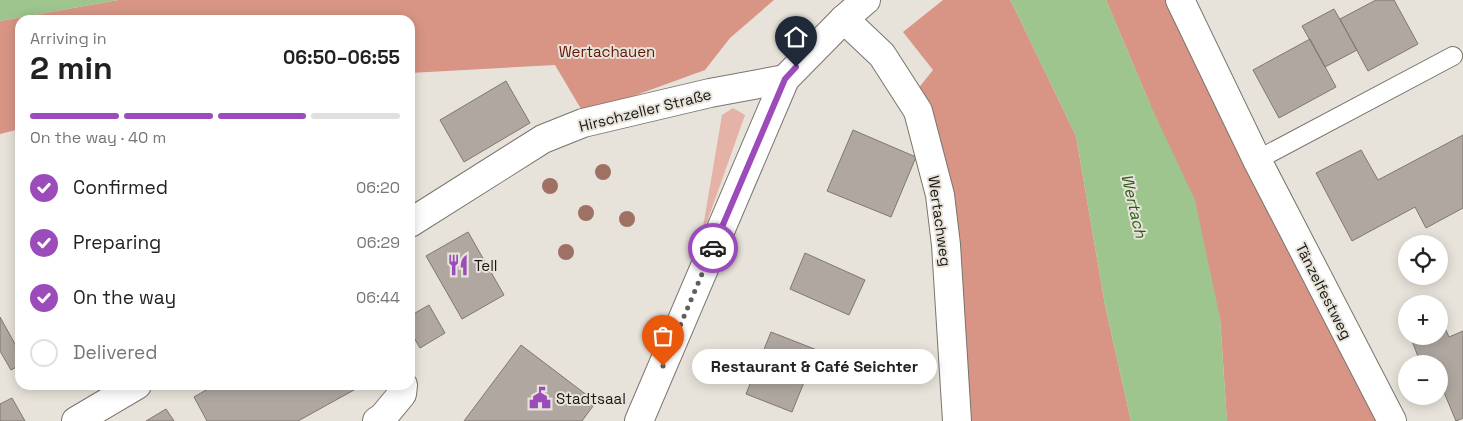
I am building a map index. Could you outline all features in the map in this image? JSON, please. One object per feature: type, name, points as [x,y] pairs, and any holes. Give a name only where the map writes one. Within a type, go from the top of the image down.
[{"type":"street","points":[[639,421],[785,79],[844,19],[866,0]]},
{"type":"street","name":"Tänzelfestweg","points":[[1180,0],[1257,160],[1392,421]]},
{"type":"street","name":"Wertachweg","points":[[844,19],[882,55],[918,111],[940,195],[946,245],[957,421]]},
{"type":"street","name":"Hirschzeller Straße","points":[[415,220],[543,140],[583,123],[710,93],[785,79]]},
{"type":"street","points":[[76,421],[129,390]]},
{"type":"street","points":[[377,421],[402,394],[402,390]]},
{"type":"lane","points":[[1257,160],[1453,56]]},
{"type":"shaded area","points":[[733,108],[745,115],[701,239],[722,115]]},
{"type":"green space","name":"Wertachauen","points":[[118,0],[774,0],[730,38],[705,70],[584,114],[555,65],[415,73],[415,15],[34,15]]},
{"type":"green space","points":[[943,0],[1010,0],[1076,136],[1105,305],[1131,421],[966,421],[917,90],[933,70],[903,32]]},
{"type":"green space","points":[[1106,0],[1172,0],[1387,421],[1227,421],[1220,318],[1150,104]]},
{"type":"green space","name":"Wertachauen","points":[[15,18],[15,130],[0,134],[0,21]]},
{"type":"water","points":[[0,0],[118,0],[34,15],[15,15],[15,18],[0,21]]},
{"type":"water","name":"Wertach","points":[[1010,0],[1106,0],[1150,104],[1195,200],[1220,318],[1227,421],[1131,421],[1105,305],[1076,136]]},
{"type":"building","points":[[1376,0],[1394,0],[1418,44],[1368,71],[1340,19]]},
{"type":"building","points":[[1334,9],[1357,50],[1325,67],[1302,26]]},
{"type":"building","points":[[1310,39],[1336,87],[1279,118],[1253,70]]},
{"type":"building","points":[[506,81],[530,123],[464,162],[440,120]]},
{"type":"building","points":[[853,130],[916,157],[891,217],[827,191]]},
{"type":"building","points":[[1463,135],[1463,208],[1426,228],[1415,207],[1352,241],[1316,173],[1361,150],[1378,180]]},
{"type":"building","points":[[468,232],[504,295],[462,319],[426,256]]},
{"type":"building","points":[[805,253],[865,280],[849,315],[790,289]]},
{"type":"building","points":[[429,305],[445,333],[420,348],[415,340],[415,313]]},
{"type":"building","points":[[0,317],[15,344],[15,368],[11,370],[0,351]]},
{"type":"building","points":[[1463,331],[1463,418],[1456,421],[1448,402],[1448,355],[1417,355],[1414,345],[1448,345],[1448,335],[1449,337]]},
{"type":"building","points":[[771,332],[817,350],[792,412],[746,394]]},
{"type":"building","points":[[521,345],[596,402],[582,421],[464,421]]},
{"type":"building","points":[[206,390],[354,390],[298,421],[207,421],[194,397]]},
{"type":"building","points":[[12,398],[25,421],[0,421],[0,404]]},
{"type":"building","points":[[166,409],[174,421],[146,421]]},
{"type":"way so far","points":[[663,366],[713,248]]},
{"type":"place","name":"Tell","points":[[458,265]]},
{"type":"place","name":"Restaurant & Café Seichter","points":[[663,366]]},
{"type":"place","name":"Stadtsaal","points":[[540,398]]},
{"type":"route","points":[[713,248],[785,79],[796,67]]}]
